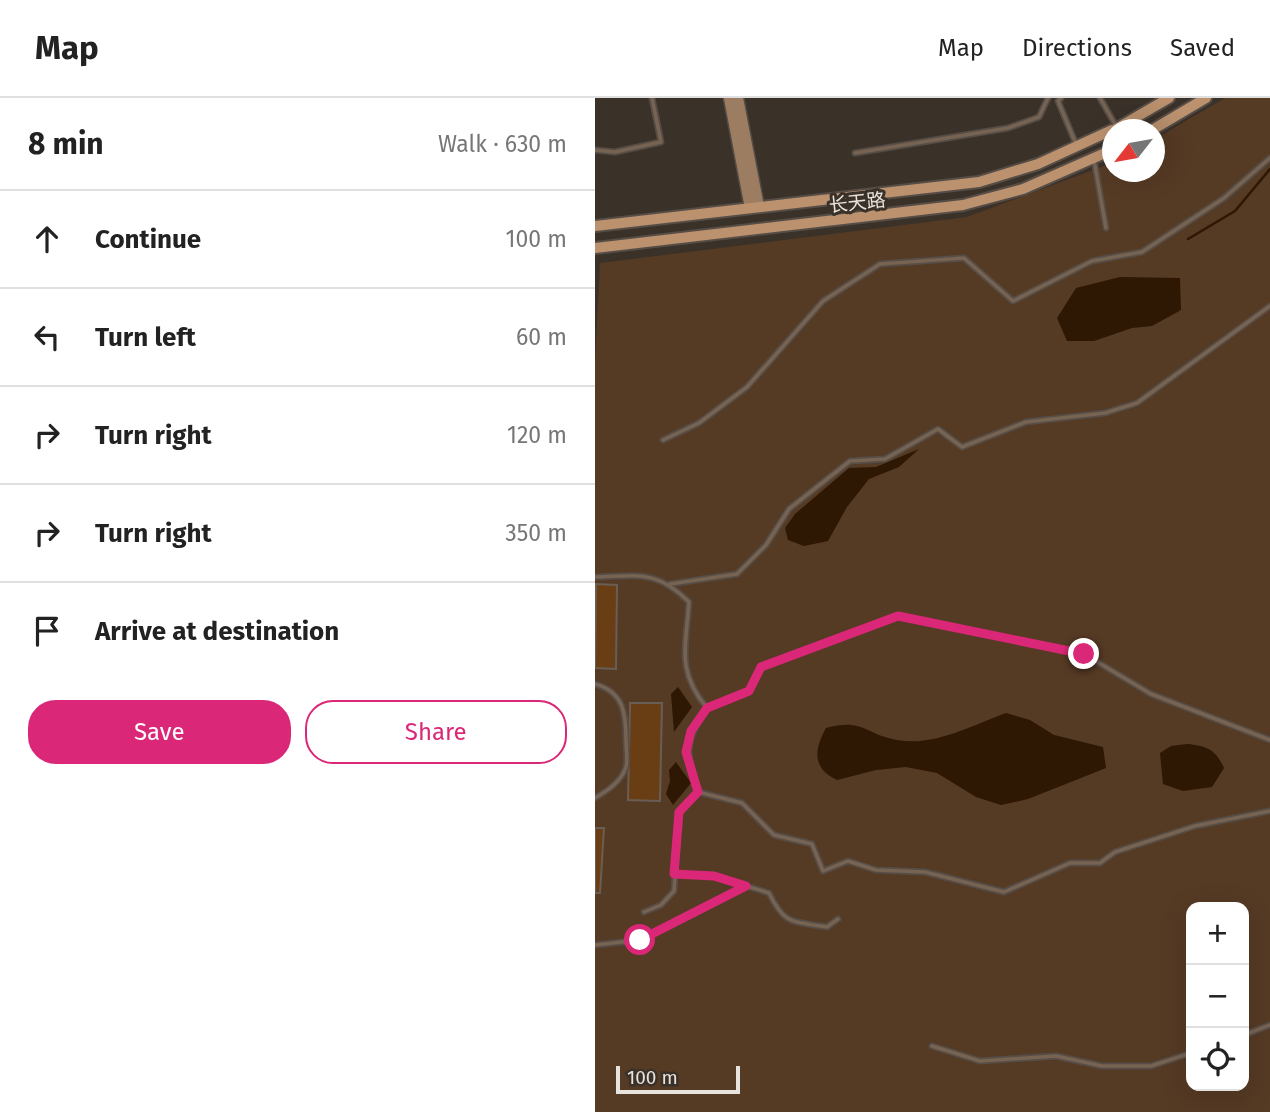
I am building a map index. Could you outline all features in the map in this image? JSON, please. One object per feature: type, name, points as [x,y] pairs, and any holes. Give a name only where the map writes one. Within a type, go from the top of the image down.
[{"type":"main road","points":[[729,98],[755,208]]},
{"type":"main road","points":[[738,98],[755,208]]},
{"type":"main road","name":"长天路","points":[[1132,119],[1169,98]]},
{"type":"main road","points":[[1165,122],[1206,98]]},
{"type":"main road","name":"长天路","points":[[595,226],[979,182],[1038,164],[1102,135]]},
{"type":"main road","name":"长天路","points":[[595,248],[963,205],[1023,188],[1102,156]]},
{"type":"lane","points":[[595,150],[615,152],[661,142],[652,98]]},
{"type":"lane","points":[[855,153],[1008,128],[1039,117],[1048,98]]},
{"type":"lane","points":[[1100,98],[1110,119]]},
{"type":"lane","points":[[1058,99],[1077,146]]},
{"type":"lane","points":[[663,440],[699,423],[747,387],[823,301],[880,264],[964,258],[1013,301],[1092,261],[1142,252],[1224,198],[1270,158]]},
{"type":"lane","points":[[1094,160],[1106,228]]},
{"type":"lane","points":[[670,584],[737,574],[766,545],[789,509],[850,461],[885,459],[938,429],[962,447],[1026,422],[1105,413],[1137,402],[1270,306]]},
{"type":"lane","points":[[595,577],[647,576],[670,584],[689,602],[685,672],[691,688],[707,708]]},
{"type":"lane","points":[[698,792],[686,752],[691,731],[707,708],[749,691],[761,667],[898,616],[1084,654],[1151,694],[1270,740]]},
{"type":"lane","points":[[595,684],[616,694],[623,705],[626,767],[619,779],[595,797]]},
{"type":"lane","points":[[698,792],[742,803],[774,835],[812,844],[823,871],[848,861],[876,870],[925,872],[1004,892],[1070,863],[1100,863],[1115,852],[1195,826],[1270,811]]},
{"type":"lane","points":[[644,912],[661,905],[674,891],[679,812],[698,792]]},
{"type":"lane","points":[[674,874],[714,876],[769,892],[780,914],[792,921],[827,927],[838,919]]},
{"type":"lane","points":[[595,945],[640,940],[746,886]]},
{"type":"lane","points":[[1249,1033],[1270,1025]]},
{"type":"lane","points":[[932,1046],[980,1061],[1056,1056],[1102,1066],[1151,1066],[1186,1055]]},
{"type":"shaded area","points":[[1225,98],[1270,98],[1270,1112],[595,1112],[595,362],[600,263],[967,217],[1102,167],[1102,182],[1165,182],[1165,133]]},
{"type":"shaded area","points":[[1120,277],[1180,278],[1181,310],[1152,326],[1132,328],[1094,341],[1067,341],[1057,318],[1076,288]]},
{"type":"shaded area","points":[[919,449],[899,467],[869,479],[847,507],[828,541],[804,546],[788,540],[785,528],[795,514],[849,468],[876,467]]},
{"type":"shaded area","points":[[678,687],[692,707],[674,732],[671,694]]},
{"type":"shaded area","points":[[1006,713],[1030,720],[1054,735],[1103,747],[1106,768],[1028,799],[1001,805],[976,797],[937,773],[906,767],[876,770],[837,780],[819,764],[819,744],[826,728],[848,725],[897,740],[925,740],[953,734]]},
{"type":"shaded area","points":[[1187,744],[1210,750],[1221,762],[1224,768],[1212,787],[1183,791],[1163,784],[1160,753],[1171,746]]},
{"type":"shaded area","points":[[676,762],[691,783],[673,805],[666,794],[670,781],[669,770]]},
{"type":"building","points":[[596,584],[617,585],[616,669],[595,668]]},
{"type":"building","points":[[630,703],[662,703],[660,801],[628,800]]},
{"type":"building","points":[[595,828],[604,828],[600,893],[595,893]]},
{"type":"waterway","points":[[1188,239],[1235,211],[1270,169]]},
{"type":"route","points":[[640,940],[746,886],[714,876],[674,874],[679,812],[698,792],[686,752],[691,731],[707,708],[749,691],[761,667],[898,616],[1084,654]]}]
